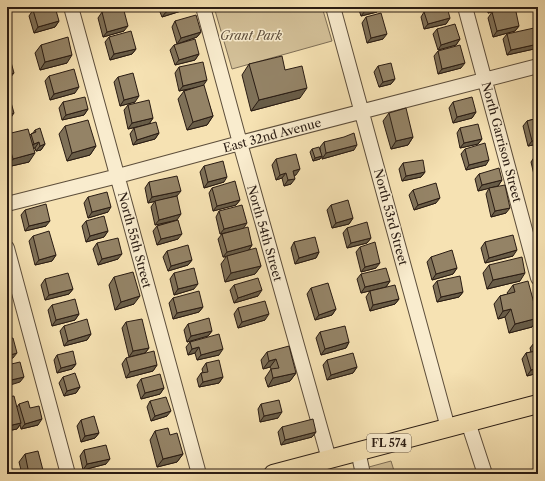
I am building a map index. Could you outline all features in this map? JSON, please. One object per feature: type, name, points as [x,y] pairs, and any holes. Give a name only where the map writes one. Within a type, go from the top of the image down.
[{"type":"main road","name":"FL 574","points":[[273,474],[538,404]]},
{"type":"street","name":"North 55th Street","points":[[71,7],[199,474]]},
{"type":"street","name":"North 54th Street","points":[[203,7],[329,459]]},
{"type":"street","name":"North 53rd Street","points":[[333,7],[448,428]]},
{"type":"street","name":"North Garrison Street","points":[[465,7],[538,278]]},
{"type":"street","name":"East 32nd Avenue","points":[[7,204],[538,66]]},
{"type":"street","points":[[7,248],[68,474]]},
{"type":"street","points":[[468,422],[485,474]]},
{"type":"street","points":[[358,451],[363,474]]},
{"type":"green space","name":"Grant Park","points":[[214,7],[322,7],[332,41],[232,69]]},
{"type":"green space","points":[[391,461],[395,474],[343,474]]},
{"type":"building","points":[[44,7],[55,7],[59,21],[38,27],[33,10]]},
{"type":"building","points":[[123,7],[128,26],[107,32],[102,12]]},
{"type":"building","points":[[164,7],[181,7],[166,12]]},
{"type":"building","points":[[364,7],[378,7],[365,11]]},
{"type":"building","points":[[447,7],[450,18],[428,24],[424,12]]},
{"type":"building","points":[[515,7],[519,26],[497,31],[492,12]]},
{"type":"building","points":[[381,13],[387,34],[371,38],[366,17]]},
{"type":"building","points":[[196,15],[201,32],[181,38],[175,21]]},
{"type":"building","points":[[455,24],[460,39],[441,45],[437,29]]},
{"type":"building","points":[[534,28],[538,44],[511,50],[507,34]]},
{"type":"building","points":[[131,31],[136,49],[114,54],[109,37]]},
{"type":"building","points":[[68,37],[72,55],[45,62],[41,45]]},
{"type":"building","points":[[195,39],[199,54],[179,60],[174,45]]},
{"type":"building","points":[[460,45],[465,63],[442,69],[438,51]]},
{"type":"building","points":[[9,55],[14,73],[7,75],[7,56]]},
{"type":"building","points":[[282,56],[285,70],[302,66],[307,88],[259,100],[249,64]]},
{"type":"building","points":[[203,62],[207,80],[183,86],[179,67]]},
{"type":"building","points":[[391,63],[395,79],[383,82],[378,66]]},
{"type":"building","points":[[74,69],[79,87],[54,94],[49,76]]},
{"type":"building","points":[[133,73],[139,96],[124,100],[118,77]]},
{"type":"building","points":[[204,85],[213,116],[193,122],[184,91]]},
{"type":"building","points":[[85,97],[88,109],[66,115],[63,102]]},
{"type":"building","points":[[472,97],[476,112],[457,117],[453,102]]},
{"type":"building","points":[[10,99],[14,113],[7,116],[7,100]]},
{"type":"building","points":[[149,100],[153,118],[132,123],[128,105]]},
{"type":"building","points":[[406,108],[413,137],[396,141],[389,113]]},
{"type":"building","points":[[538,118],[538,139],[532,141],[527,121]]},
{"type":"building","points":[[88,120],[96,146],[72,153],[65,126]]},
{"type":"building","points":[[156,122],[159,133],[137,140],[134,128]]},
{"type":"building","points":[[478,124],[482,139],[464,143],[460,128]]},
{"type":"building","points":[[40,128],[45,144],[40,146],[39,142],[34,144],[31,134]]},
{"type":"building","points":[[28,129],[35,153],[13,159],[7,134]]},
{"type":"building","points":[[354,133],[357,145],[326,153],[324,142]]},
{"type":"building","points":[[485,143],[489,160],[469,165],[465,149]]},
{"type":"building","points":[[319,147],[322,156],[315,158],[312,149]]},
{"type":"building","points":[[296,154],[300,169],[293,171],[295,179],[288,180],[286,173],[280,175],[276,159]]},
{"type":"building","points":[[538,155],[538,169],[535,156]]},
{"type":"building","points":[[423,160],[425,172],[406,176],[403,163]]},
{"type":"building","points":[[223,161],[227,177],[208,182],[204,166]]},
{"type":"building","points":[[499,168],[502,180],[482,185],[479,174]]},
{"type":"building","points":[[177,176],[181,191],[152,197],[149,182]]},
{"type":"building","points":[[235,181],[240,200],[217,206],[212,188]]},
{"type":"building","points":[[436,183],[440,198],[418,205],[413,190]]},
{"type":"building","points":[[505,185],[510,208],[495,211],[489,188]]},
{"type":"building","points":[[107,192],[111,207],[92,212],[88,197]]},
{"type":"building","points":[[177,196],[181,214],[159,220],[155,201]]},
{"type":"building","points":[[348,200],[353,218],[336,223],[331,205]]},
{"type":"building","points":[[46,204],[50,221],[29,226],[25,210]]},
{"type":"building","points":[[242,205],[247,223],[224,229],[219,211]]},
{"type":"building","points":[[104,216],[108,231],[90,236],[86,221]]},
{"type":"building","points":[[178,220],[182,234],[161,239],[157,226]]},
{"type":"building","points":[[367,222],[371,238],[351,243],[347,228]]},
{"type":"building","points":[[248,227],[252,245],[227,252],[222,234]]},
{"type":"building","points":[[49,231],[56,255],[39,260],[33,236]]},
{"type":"building","points":[[513,235],[517,250],[489,258],[485,242]]},
{"type":"building","points":[[315,237],[319,252],[299,258],[294,242]]},
{"type":"building","points":[[118,238],[122,254],[102,259],[97,243]]},
{"type":"building","points":[[375,242],[380,263],[365,267],[360,247]]},
{"type":"building","points":[[188,245],[192,260],[171,266],[167,251]]},
{"type":"building","points":[[256,248],[261,266],[231,273],[227,256]]},
{"type":"building","points":[[452,250],[457,268],[436,274],[431,257]]},
{"type":"building","points":[[522,257],[525,273],[493,280],[489,265]]},
{"type":"building","points":[[194,268],[198,284],[178,289],[174,273]]},
{"type":"building","points":[[386,268],[390,281],[365,287],[361,274]]},
{"type":"building","points":[[133,272],[140,296],[121,302],[114,277]]},
{"type":"building","points":[[68,273],[73,289],[49,295],[45,279]]},
{"type":"building","points":[[460,276],[463,292],[441,297],[437,281]]},
{"type":"building","points":[[258,278],[262,290],[238,298],[234,285]]},
{"type":"building","points":[[528,281],[538,318],[515,324],[511,309],[503,311],[500,296],[515,292],[513,285]]},
{"type":"building","points":[[328,283],[336,309],[319,315],[311,288]]},
{"type":"building","points":[[395,285],[399,299],[373,305],[370,291]]},
{"type":"building","points":[[199,291],[203,307],[177,313],[173,298]]},
{"type":"building","points":[[75,299],[79,314],[56,320],[52,305]]},
{"type":"building","points":[[265,301],[269,314],[242,322],[238,308]]},
{"type":"building","points":[[7,316],[10,326],[7,327]]},
{"type":"building","points":[[209,318],[212,331],[191,336],[188,324]]},
{"type":"building","points":[[87,319],[91,334],[68,341],[64,326]]},
{"type":"building","points":[[142,319],[149,348],[133,351],[126,322]]},
{"type":"building","points":[[345,326],[349,342],[325,349],[320,332]]},
{"type":"building","points":[[219,334],[223,349],[201,355],[199,347],[192,349],[190,342]]},
{"type":"building","points":[[13,338],[17,353],[7,356],[7,339]]},
{"type":"building","points":[[538,342],[538,368],[531,370],[526,353],[536,351],[534,343]]},
{"type":"building","points":[[289,346],[296,373],[273,378],[271,369],[279,368],[276,359],[269,361],[267,352]]},
{"type":"building","points":[[73,351],[76,364],[61,368],[57,355]]},
{"type":"building","points":[[154,351],[157,365],[130,372],[126,358]]},
{"type":"building","points":[[353,353],[357,367],[331,375],[327,360]]},
{"type":"building","points":[[219,360],[223,377],[203,382],[201,373],[208,372],[206,363]]},
{"type":"building","points":[[20,362],[24,377],[7,381],[7,365]]},
{"type":"building","points":[[75,373],[80,387],[67,391],[63,377]]},
{"type":"building","points":[[160,374],[164,388],[145,393],[141,379]]},
{"type":"building","points":[[14,396],[21,423],[8,426],[7,397]]},
{"type":"building","points":[[166,397],[171,411],[155,416],[150,401]]},
{"type":"building","points":[[279,400],[282,412],[264,416],[261,404]]},
{"type":"building","points":[[28,401],[30,408],[39,406],[42,419],[25,424],[19,404]]},
{"type":"building","points":[[94,416],[99,433],[85,436],[81,420]]},
{"type":"building","points":[[313,419],[316,432],[285,440],[282,427]]},
{"type":"building","points":[[168,428],[170,435],[177,433],[183,454],[163,459],[155,431]]},
{"type":"building","points":[[106,445],[110,459],[87,464],[84,450]]},
{"type":"building","points":[[38,451],[44,474],[29,474],[25,454]]}]
